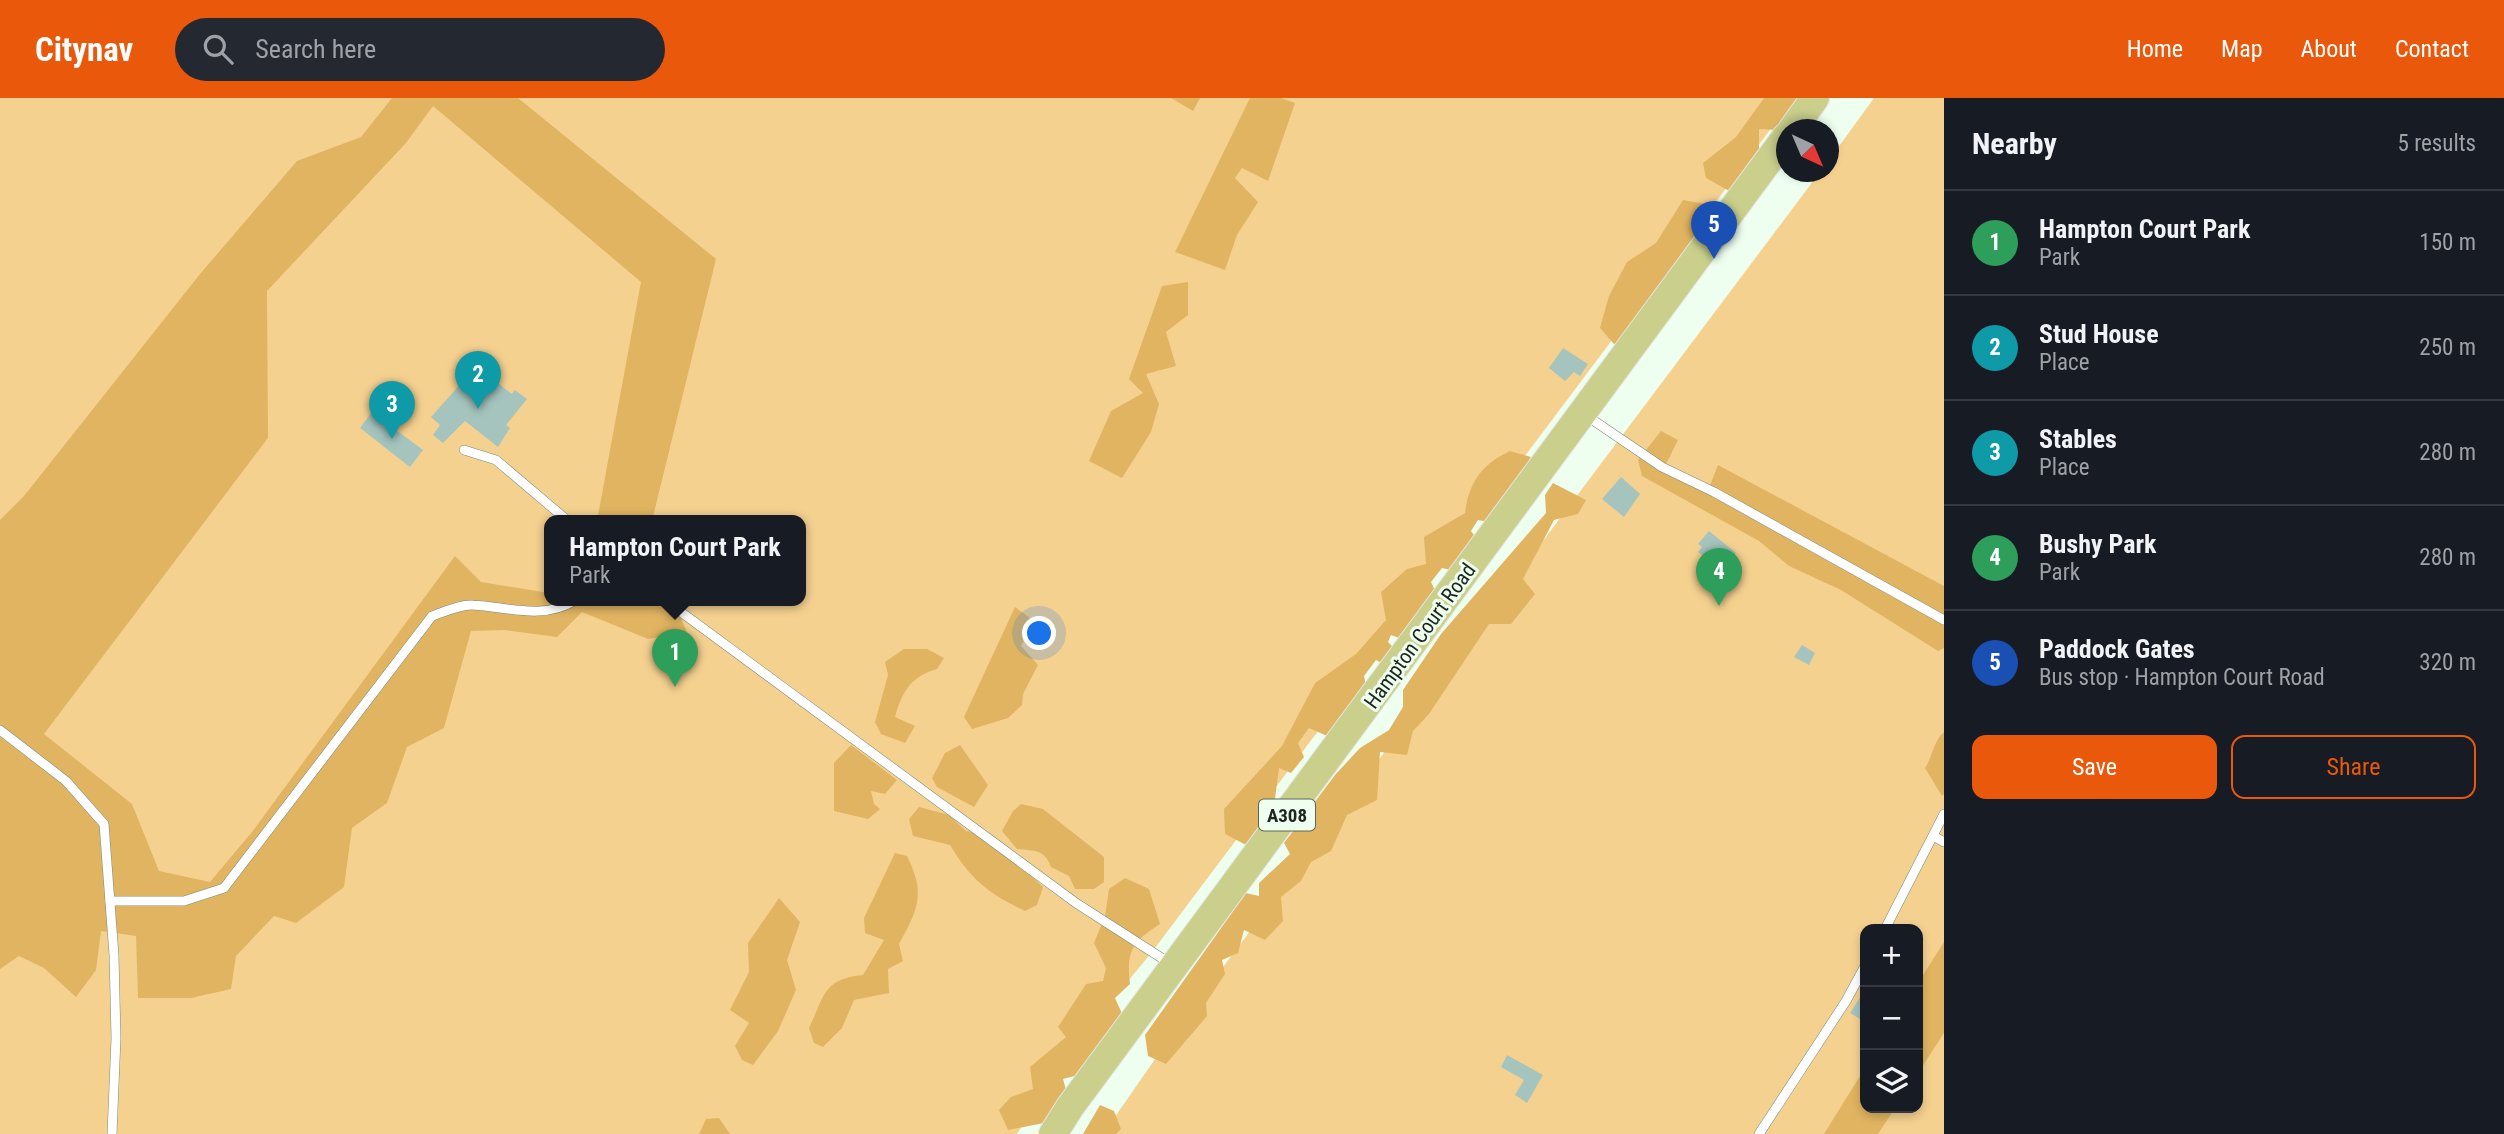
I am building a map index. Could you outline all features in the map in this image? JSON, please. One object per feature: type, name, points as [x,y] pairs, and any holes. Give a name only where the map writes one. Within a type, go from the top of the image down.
[{"type":"main road","points":[[1800,119],[1815,98]]},
{"type":"main road","name":"Hampton Court Road","points":[[1053,1134],[1070,1107],[1776,152]]},
{"type":"lane","points":[[1583,414],[1662,467],[1714,492],[1944,620]]},
{"type":"lane","points":[[464,450],[496,460],[561,515]]},
{"type":"lane","points":[[110,901],[184,901],[224,888],[432,616],[470,604],[521,613],[567,606]]},
{"type":"lane","points":[[673,606],[1076,903],[1175,967]]},
{"type":"lane","points":[[0,730],[66,781],[104,824],[116,1038],[112,1134]]},
{"type":"lane","points":[[1888,924],[1943,819]]},
{"type":"lane","points":[[1933,836],[1944,842]]},
{"type":"lane","points":[[1759,1134],[1860,975]]},
{"type":"shaded area","points":[[0,98],[1794,98],[1152,952],[1063,1060],[1017,1134],[0,1134]]},
{"type":"shaded area","points":[[392,98],[518,98],[716,259],[653,515],[598,515],[641,282],[433,106],[406,143],[267,291],[268,438],[44,734],[132,804],[159,871],[210,882],[252,832],[455,556],[481,582],[544,592],[544,606],[675,606],[687,632],[648,639],[582,612],[557,637],[505,630],[471,631],[444,728],[407,747],[387,803],[352,828],[344,887],[296,923],[274,916],[236,956],[231,989],[191,998],[138,998],[136,936],[101,931],[96,970],[76,997],[44,968],[19,956],[0,969],[0,520],[24,496],[200,274],[297,161],[361,137]]},
{"type":"shaded area","points":[[1171,98],[1200,98],[1193,111]]},
{"type":"shaded area","points":[[1250,98],[1281,98],[1295,103],[1268,181],[1242,168],[1235,178],[1258,202],[1237,235],[1225,270],[1175,252]]},
{"type":"shaded area","points":[[1764,98],[1802,98],[1786,119],[1776,119],[1776,130],[1759,129],[1759,162],[1731,192],[1706,178],[1703,163],[1736,137]]},
{"type":"shaded area","points":[[1874,98],[1944,98],[1944,1134],[1103,1134],[1169,1039],[1812,182],[1839,182],[1839,146]]},
{"type":"shaded area","points":[[1683,200],[1711,205],[1680,266],[1615,345],[1600,328],[1609,296],[1627,262],[1656,243]]},
{"type":"shaded area","points":[[1188,282],[1188,315],[1166,332],[1176,366],[1146,374],[1159,404],[1151,432],[1122,478],[1089,461],[1111,411],[1143,393],[1129,379],[1162,286]]},
{"type":"shaded area","points":[[1661,431],[1678,440],[1666,464],[1707,493],[1718,465],[1944,586],[1944,648],[1938,651],[1841,590],[1789,566],[1759,541],[1642,476],[1638,460]]},
{"type":"shaded area","points":[[1510,451],[1531,457],[1495,523],[1478,520],[1471,531],[1479,542],[1459,572],[1442,568],[1431,582],[1439,599],[1410,642],[1391,635],[1388,642],[1398,652],[1387,666],[1376,660],[1364,676],[1368,696],[1334,739],[1309,728],[1298,743],[1304,757],[1291,773],[1279,768],[1274,806],[1248,846],[1225,834],[1224,809],[1282,746],[1315,683],[1356,654],[1386,620],[1381,592],[1407,569],[1426,564],[1424,537],[1465,513],[1478,475]]},
{"type":"shaded area","points":[[1553,483],[1586,500],[1578,514],[1554,520],[1523,579],[1535,594],[1511,624],[1489,624],[1429,714],[1413,731],[1407,755],[1380,752],[1377,800],[1347,815],[1331,851],[1311,862],[1301,881],[1281,897],[1283,921],[1265,940],[1244,930],[1238,953],[1222,960],[1225,974],[1206,1003],[1207,1016],[1166,1064],[1148,1056],[1145,1035],[1246,893],[1259,896],[1259,883],[1290,854],[1284,843],[1335,775],[1360,748],[1389,730],[1403,707],[1403,690],[1441,634],[1546,513],[1545,495]]},
{"type":"shaded area","points":[[1015,607],[1034,621],[1021,646],[1038,665],[1023,694],[1022,705],[1008,718],[972,729],[964,717]]},
{"type":"shaded area","points":[[904,649],[927,649],[944,658],[937,669],[914,681],[901,700],[895,717],[915,726],[905,743],[881,734],[875,722],[888,675],[885,662]]},
{"type":"shaded area","points":[[1944,732],[1944,794],[1942,796],[1925,768]]},
{"type":"shaded area","points":[[851,745],[897,780],[885,794],[871,791],[874,804],[880,809],[868,819],[834,811],[834,763]]},
{"type":"shaded area","points":[[960,745],[988,785],[974,807],[937,787],[932,778],[945,753]]},
{"type":"shaded area","points":[[1021,804],[1043,809],[1104,857],[1104,882],[1094,889],[1075,889],[1069,876],[1051,867],[1042,854],[1017,849],[1002,831],[1013,811]]},
{"type":"shaded area","points":[[919,807],[949,815],[966,831],[988,834],[1043,887],[1037,905],[1025,911],[1012,904],[982,885],[950,845],[913,836],[909,819]]},
{"type":"shaded area","points":[[895,853],[907,856],[918,891],[915,911],[899,944],[903,961],[888,969],[889,993],[854,1000],[842,1028],[823,1047],[814,1043],[809,1028],[823,998],[840,980],[863,975],[884,940],[865,933],[864,918]]},
{"type":"shaded area","points":[[1125,878],[1149,889],[1160,924],[1137,942],[1130,955],[1130,984],[1115,998],[1124,1018],[1078,1075],[1063,1079],[1068,1097],[1049,1122],[1008,1130],[999,1110],[1011,1097],[1033,1089],[1030,1067],[1066,1037],[1058,1027],[1086,984],[1103,981],[1106,968],[1094,943],[1105,916],[1109,889]]},
{"type":"shaded area","points":[[779,898],[800,922],[787,960],[796,990],[778,1031],[753,1065],[742,1060],[735,1046],[749,1023],[730,1010],[749,972],[748,943]]},
{"type":"shaded area","points":[[1944,942],[1944,1033],[1923,1065],[1923,987],[1923,975]]},
{"type":"shaded area","points":[[1860,1076],[1860,1113],[1892,1113],[1878,1134],[1824,1134]]},
{"type":"shaded area","points":[[1100,1105],[1114,1111],[1121,1129],[1116,1134],[1083,1134]]},
{"type":"shaded area","points":[[719,1118],[730,1134],[699,1134],[706,1119]]},
{"type":"building","points":[[1563,348],[1588,364],[1580,376],[1574,372],[1565,381],[1549,368]]},
{"type":"building","points":[[473,370],[485,373],[512,394],[515,390],[527,399],[506,425],[510,428],[498,447],[465,421],[443,443],[433,435],[440,425],[431,417]]},
{"type":"building","points":[[372,412],[423,450],[410,467],[360,428]]},
{"type":"building","points":[[1621,477],[1640,494],[1624,517],[1602,499]]},
{"type":"building","points":[[1709,531],[1736,553],[1724,567],[1719,562],[1716,565],[1698,552],[1702,547],[1698,544]]},
{"type":"building","points":[[1802,645],[1815,653],[1809,665],[1794,657]]},
{"type":"building","points":[[1860,998],[1860,1019],[1850,1013]]},
{"type":"building","points":[[1507,1055],[1543,1075],[1527,1103],[1515,1095],[1524,1080],[1501,1067]]},
{"type":"place","name":"Paddock Gates","points":[[1714,259]]},
{"type":"place","name":"Stud House","points":[[478,409]]},
{"type":"place","name":"Stables","points":[[392,439]]},
{"type":"place","name":"Bushy Park","points":[[1719,606]]},
{"type":"place","name":"Hampton Court Park","points":[[675,687]]}]
